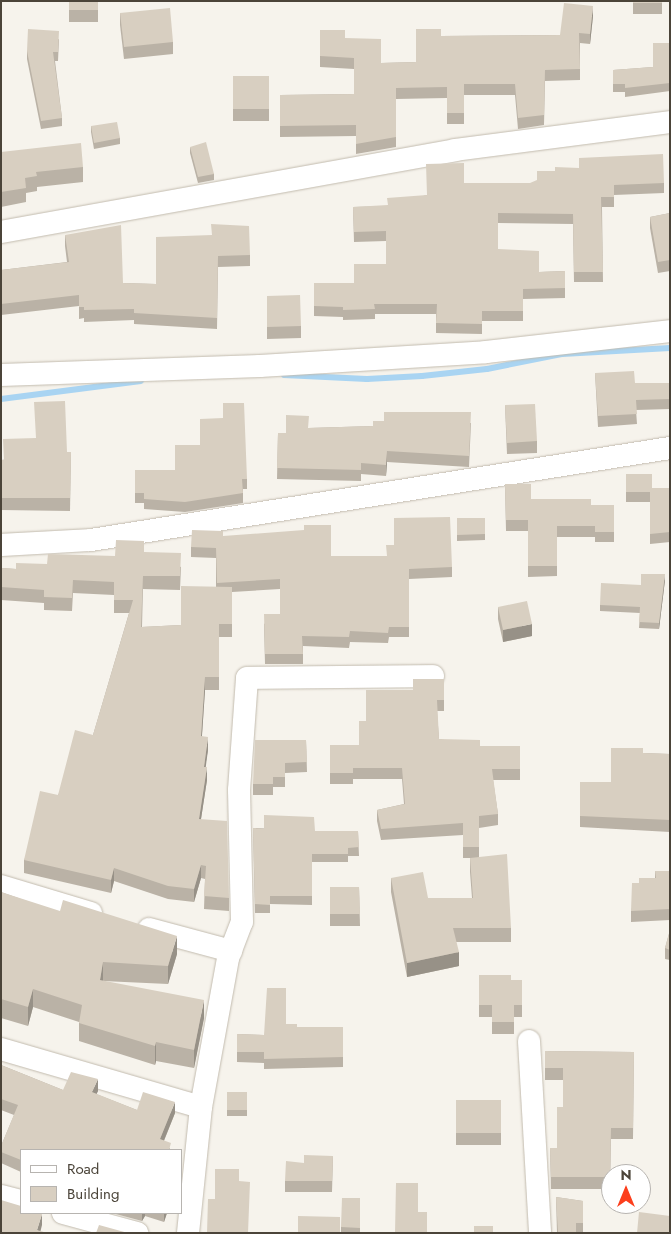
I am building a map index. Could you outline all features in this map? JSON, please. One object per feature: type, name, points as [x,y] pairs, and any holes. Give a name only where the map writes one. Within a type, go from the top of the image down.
[{"type":"street","points":[[1,232],[454,150],[670,122]]},
{"type":"street","points":[[1,375],[250,366],[486,352],[670,331]]},
{"type":"street","points":[[1,545],[91,540],[670,448]]},
{"type":"street","points":[[188,1233],[201,1107],[231,951],[242,922],[239,790],[247,678],[433,676]]},
{"type":"street","points":[[1,886],[231,951]]},
{"type":"street","points":[[529,1041],[540,1233]]},
{"type":"street","points":[[1,1049],[201,1107]]},
{"type":"street","points":[[1,1196],[20,1201]]},
{"type":"street","points":[[67,1214],[137,1233]]},
{"type":"building","points":[[69,1],[98,1],[98,10],[69,10]]},
{"type":"building","points":[[633,1],[662,1],[662,3],[633,3]]},
{"type":"building","points":[[564,3],[593,6],[590,34],[579,33],[580,69],[545,70],[544,115],[518,118],[515,84],[464,84],[464,113],[447,113],[447,87],[396,88],[396,137],[356,144],[356,125],[280,126],[280,95],[354,94],[354,58],[320,56],[320,30],[345,30],[345,38],[381,39],[381,63],[416,62],[416,29],[441,29],[441,36],[560,35]]},
{"type":"building","points":[[170,8],[173,42],[124,47],[120,13]]},
{"type":"building","points":[[28,29],[59,31],[58,52],[53,52],[62,118],[41,121],[27,51]]},
{"type":"building","points":[[653,43],[670,43],[670,83],[625,88],[625,84],[613,84],[613,70],[653,67]]},
{"type":"building","points":[[233,76],[269,76],[269,109],[233,109]]},
{"type":"building","points":[[117,122],[120,138],[94,143],[91,126]]},
{"type":"building","points":[[206,142],[214,174],[198,177],[190,147]]},
{"type":"building","points":[[81,143],[83,167],[36,172],[37,176],[25,178],[26,188],[1,192],[1,152]]},
{"type":"building","points":[[663,154],[664,183],[614,185],[614,197],[601,197],[603,272],[574,272],[573,214],[498,213],[498,249],[539,251],[539,272],[565,271],[565,288],[523,289],[523,311],[482,311],[482,324],[436,323],[437,304],[374,304],[375,309],[343,310],[343,307],[314,306],[314,283],[354,283],[354,264],[386,264],[386,231],[354,232],[353,207],[388,205],[387,198],[427,195],[426,164],[464,163],[464,183],[530,183],[537,180],[537,171],[555,171],[555,167],[579,168],[579,158]]},
{"type":"building","points":[[670,213],[670,260],[658,262],[650,217]]},
{"type":"building","points":[[211,224],[249,226],[250,255],[218,256],[217,318],[134,313],[134,309],[84,310],[84,307],[79,307],[79,295],[1,304],[1,270],[69,262],[65,235],[121,225],[123,283],[156,284],[156,237],[212,235]]},
{"type":"building","points":[[300,295],[301,326],[267,327],[267,296]]},
{"type":"building","points":[[634,371],[635,383],[670,383],[670,399],[636,400],[637,414],[598,416],[595,373]]},
{"type":"building","points":[[65,401],[67,452],[71,452],[70,498],[1,498],[1,460],[4,460],[3,439],[36,438],[34,402]]},
{"type":"building","points":[[223,403],[244,403],[247,479],[242,479],[243,493],[185,502],[144,499],[144,493],[135,493],[135,470],[175,470],[175,445],[200,445],[200,419],[223,418]]},
{"type":"building","points":[[535,404],[537,441],[507,443],[505,405]]},
{"type":"building","points":[[384,412],[471,412],[469,456],[387,451],[386,465],[361,463],[361,470],[277,468],[278,433],[286,433],[286,415],[309,416],[308,428],[373,426],[373,421],[384,421]]},
{"type":"building","points":[[626,474],[652,474],[652,488],[670,488],[670,532],[650,534],[650,492],[626,492]]},
{"type":"building","points":[[505,484],[531,484],[531,499],[591,499],[591,505],[614,505],[614,532],[595,532],[595,526],[557,526],[557,566],[528,566],[528,520],[506,520]]},
{"type":"building","points":[[450,517],[452,567],[409,569],[409,627],[389,627],[388,633],[350,631],[349,637],[302,636],[303,654],[265,654],[264,614],[280,614],[280,579],[217,583],[216,548],[191,547],[192,530],[223,531],[223,536],[304,530],[304,525],[331,525],[331,556],[387,556],[386,545],[394,545],[394,518]]},
{"type":"building","points":[[457,518],[485,518],[485,534],[457,535]]},
{"type":"building","points":[[116,540],[144,541],[144,552],[181,553],[180,576],[143,576],[141,627],[181,625],[181,586],[232,587],[232,624],[219,624],[219,677],[205,677],[201,736],[208,737],[204,767],[207,767],[199,819],[227,821],[229,898],[204,896],[206,866],[201,865],[194,889],[168,886],[114,868],[111,880],[24,860],[40,791],[58,795],[75,730],[93,735],[133,600],[114,600],[114,582],[73,580],[72,598],[44,597],[44,590],[1,587],[1,568],[16,569],[16,563],[47,564],[48,554],[115,556]]},
{"type":"building","points":[[641,574],[665,574],[659,623],[639,622],[640,607],[600,605],[601,583],[641,585]]},
{"type":"building","points":[[527,601],[532,624],[503,630],[498,607]]},
{"type":"building","points":[[413,679],[444,679],[444,700],[437,700],[439,739],[480,740],[480,746],[520,746],[520,769],[492,769],[498,814],[479,816],[479,847],[463,847],[463,823],[381,829],[377,810],[405,804],[402,768],[353,768],[353,773],[330,773],[330,745],[359,745],[359,721],[366,721],[366,690],[413,690]]},
{"type":"building","points":[[255,740],[306,740],[307,762],[285,763],[285,777],[273,777],[273,784],[253,784]]},
{"type":"building","points":[[611,748],[643,748],[643,753],[670,754],[670,820],[580,816],[580,782],[611,782]]},
{"type":"building","points":[[264,815],[314,817],[315,831],[358,831],[359,847],[348,848],[348,854],[312,854],[312,896],[270,896],[270,905],[255,904],[253,828],[264,829]]},
{"type":"building","points":[[507,854],[511,928],[453,928],[459,952],[407,963],[391,878],[423,872],[428,898],[473,898],[470,858]]},
{"type":"building","points":[[655,871],[670,871],[670,909],[631,911],[632,883],[639,883],[639,878],[656,878]]},
{"type":"building","points":[[330,887],[359,887],[360,914],[330,914]]},
{"type":"building","points":[[1,892],[60,911],[63,900],[177,936],[168,966],[103,962],[100,980],[204,1000],[194,1050],[156,1042],[155,1046],[79,1023],[82,1005],[33,989],[28,1007],[1,999]]},
{"type":"building","points":[[670,930],[670,950],[665,948]]},
{"type":"building","points":[[479,975],[511,975],[511,980],[522,980],[522,1005],[514,1005],[514,1022],[492,1022],[492,1005],[479,1005]]},
{"type":"building","points":[[267,988],[286,988],[286,1024],[297,1024],[297,1027],[343,1027],[343,1057],[264,1059],[264,1052],[237,1052],[237,1034],[264,1035]]},
{"type":"building","points":[[545,1051],[634,1052],[633,1128],[611,1128],[610,1164],[601,1164],[601,1177],[551,1177],[550,1148],[557,1148],[557,1107],[563,1107],[563,1068],[545,1068]]},
{"type":"building","points":[[1,1065],[63,1090],[71,1072],[98,1079],[92,1092],[137,1110],[143,1092],[175,1102],[160,1139],[171,1143],[169,1149],[20,1149],[20,1160],[1,1152],[1,1146],[18,1105],[1,1099]]},
{"type":"building","points":[[227,1092],[247,1092],[247,1110],[227,1110]]},
{"type":"building","points":[[456,1100],[501,1100],[501,1133],[456,1133]]},
{"type":"building","points":[[304,1155],[333,1156],[332,1181],[285,1181],[286,1161],[304,1163]]},
{"type":"building","points":[[215,1169],[239,1169],[239,1181],[250,1182],[248,1233],[207,1233],[208,1199],[215,1199]]},
{"type":"building","points":[[396,1183],[418,1183],[418,1212],[427,1212],[427,1233],[395,1233]]},
{"type":"building","points":[[556,1197],[583,1201],[583,1223],[576,1223],[576,1233],[558,1233]]},
{"type":"building","points":[[342,1198],[360,1198],[360,1228],[341,1227]]},
{"type":"building","points":[[1,1200],[20,1206],[20,1214],[42,1214],[37,1230],[47,1233],[1,1233]]},
{"type":"building","points":[[639,1214],[670,1216],[670,1233],[637,1233]]},
{"type":"building","points":[[298,1216],[340,1217],[340,1233],[298,1233]]},
{"type":"building","points":[[99,1225],[128,1233],[96,1233]]},
{"type":"building","points":[[474,1226],[493,1226],[493,1233],[474,1233]]},
{"type":"waterway","points":[[284,375],[367,379],[422,376],[487,369],[562,354],[670,348]]},
{"type":"waterway","points":[[1,399],[141,381]]}]
